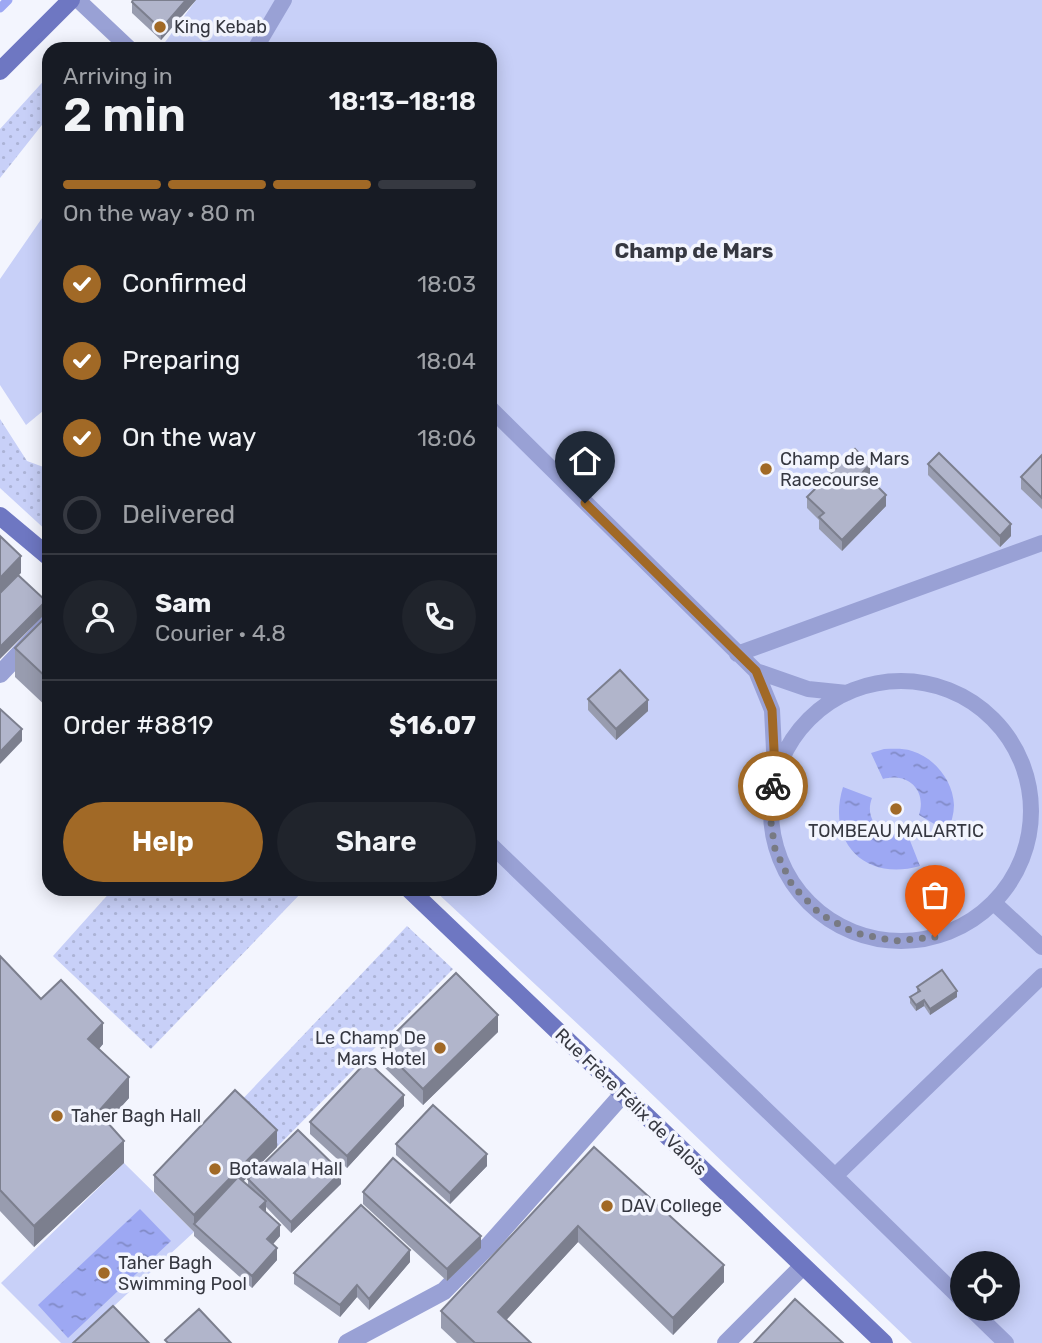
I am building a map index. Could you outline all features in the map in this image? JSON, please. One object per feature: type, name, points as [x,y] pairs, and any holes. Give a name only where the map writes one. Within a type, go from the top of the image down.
[{"type":"main road","points":[[0,71],[71,0]]},
{"type":"main road","points":[[0,517],[42,551]]},
{"type":"main road","name":"Rue Frère Félix de Valois","points":[[416,896],[884,1343]]},
{"type":"street","points":[[0,674],[42,629]]},
{"type":"street","points":[[347,1343],[444,1291],[490,1244],[623,1094]]},
{"type":"street","points":[[726,1343],[803,1266]]},
{"type":"lane","points":[[78,0],[123,42]]},
{"type":"lane","points":[[259,42],[284,0]]},
{"type":"lane","points":[[497,415],[756,671],[808,689],[847,693]]},
{"type":"lane","points":[[737,654],[1042,543]]},
{"type":"lane","points":[[756,671],[772,710],[775,770],[769,809],[775,849],[792,885],[820,914],[855,933],[895,941],[935,937],[971,922],[994,903],[1024,859],[1034,816],[1028,773],[1009,734],[978,703],[939,684],[895,679],[847,693],[803,721],[775,770]]},
{"type":"lane","points":[[497,852],[950,1288]]},
{"type":"lane","points":[[994,903],[1042,947]]},
{"type":"lane","points":[[835,1176],[1042,976]]},
{"type":"lane","points":[[983,1321],[1006,1343]]},
{"type":"shaded area","name":"Champ de Mars Racecourse","points":[[196,0],[1042,0],[1042,1343],[912,1343],[441,896],[497,896],[497,42],[165,42]]},
{"type":"shaded area","points":[[42,83],[42,125],[0,178],[0,129]]},
{"type":"shaded area","points":[[42,218],[42,412],[26,425],[0,385],[0,279]]},
{"type":"shaded area","points":[[0,419],[27,461],[42,466],[42,527],[0,488]]},
{"type":"shaded area","points":[[107,896],[298,896],[151,1049],[53,956]]},
{"type":"shaded area","points":[[407,926],[453,969],[277,1147],[235,1107]]},
{"type":"shaded area","points":[[124,1163],[194,1232],[74,1343],[61,1343],[1,1283]]},
{"type":"water","points":[[884,749],[902,749],[920,754],[941,772],[953,796],[953,815],[948,832],[919,815],[920,798],[913,785],[900,778],[883,779],[871,753]]},
{"type":"water","points":[[843,787],[872,798],[870,814],[883,831],[891,834],[907,833],[920,866],[882,868],[867,863],[854,853],[845,840],[840,825],[839,807]]},
{"type":"water","name":"Taher Bagh Swimming Pool","points":[[140,1209],[171,1241],[68,1338],[38,1305]]},
{"type":"building","points":[[186,0],[161,29],[132,2]]},
{"type":"building","points":[[855,449],[870,464],[863,472],[886,495],[842,540],[819,517],[824,513],[807,497]]},
{"type":"building","points":[[939,453],[1011,524],[1000,536],[928,464]]},
{"type":"building","points":[[1042,455],[1042,498],[1021,477]]},
{"type":"building","points":[[0,536],[21,556],[0,578]]},
{"type":"building","points":[[18,575],[42,597],[42,605],[0,647],[0,593]]},
{"type":"building","points":[[42,621],[42,673],[15,648]]},
{"type":"building","points":[[620,670],[648,700],[616,729],[588,699]]},
{"type":"building","points":[[0,709],[22,729],[0,752]]},
{"type":"building","name":"Taher Bagh Hall","points":[[0,956],[41,999],[61,980],[103,1023],[88,1039],[129,1077],[98,1112],[124,1141],[34,1226],[0,1190]]},
{"type":"building","points":[[942,970],[957,991],[930,1009],[924,1000],[916,1005],[910,997],[920,991],[917,987]]},
{"type":"building","name":"Le Champ De Mars Hotel","points":[[456,973],[498,1015],[423,1089],[381,1047]]},
{"type":"building","points":[[367,1061],[404,1095],[347,1156],[310,1122]]},
{"type":"building","name":"Botawala Hall","points":[[235,1090],[277,1130],[194,1215],[154,1175]]},
{"type":"building","points":[[433,1105],[487,1154],[450,1193],[396,1144]]},
{"type":"building","points":[[298,1130],[341,1172],[291,1222],[248,1179]]},
{"type":"building","points":[[594,1147],[724,1265],[673,1318],[578,1226],[498,1312],[531,1343],[475,1343],[441,1311]]},
{"type":"building","points":[[393,1158],[481,1236],[447,1269],[363,1192]]},
{"type":"building","points":[[238,1177],[266,1201],[260,1207],[280,1225],[267,1239],[277,1248],[252,1276],[194,1224]]},
{"type":"building","points":[[361,1205],[410,1250],[369,1299],[357,1285],[340,1305],[294,1273]]},
{"type":"building","points":[[795,1299],[843,1343],[754,1343]]},
{"type":"building","points":[[113,1306],[149,1343],[73,1343]]},
{"type":"building","points":[[199,1309],[231,1343],[168,1343],[165,1340]]},
{"type":"waterway","points":[[0,8],[8,0]]},
{"type":"way so far","points":[[773,786],[769,809],[775,849],[792,885],[820,914],[855,933],[895,941],[935,937]]},
{"type":"place","name":"King Kebab","points":[[160,27]]},
{"type":"place","name":"Champ de Mars Racecourse","points":[[766,469]]},
{"type":"place","name":"TOMBEAU MALARTIC","points":[[896,809]]},
{"type":"place","name":"Le Champ De Mars Hotel","points":[[440,1048]]},
{"type":"place","name":"Taher Bagh Hall","points":[[57,1116]]},
{"type":"place","name":"Botawala Hall","points":[[215,1169]]},
{"type":"place","name":"DAV College","points":[[607,1206]]},
{"type":"place","name":"Taher Bagh Swimming Pool","points":[[104,1273]]},
{"type":"district","name":"Champ de Mars","points":[[694,251]]},
{"type":"route","points":[[585,503],[756,671],[772,710],[775,770],[773,786]]}]
